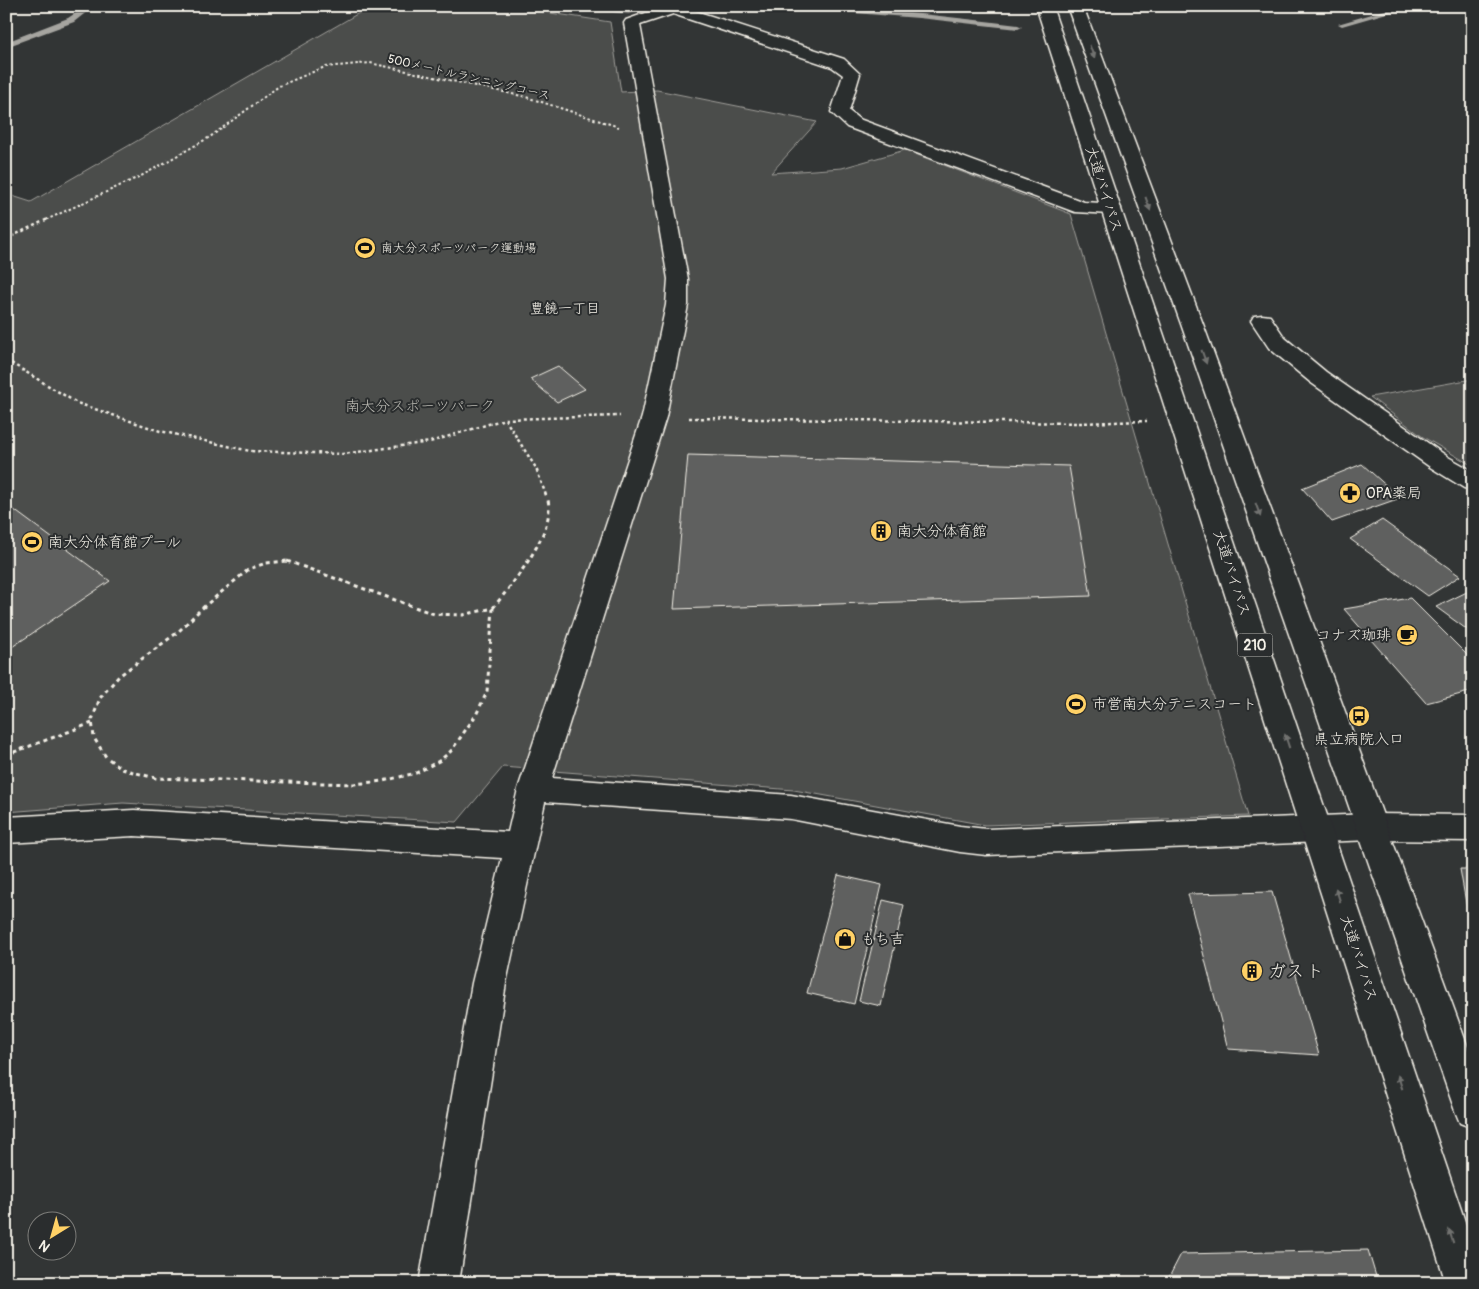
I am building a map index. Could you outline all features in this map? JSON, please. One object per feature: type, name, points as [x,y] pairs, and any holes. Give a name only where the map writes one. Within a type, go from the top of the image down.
[{"type":"main road","name":"大道バイパス","points":[[1044,6],[1466,1283]]},
{"type":"main road","points":[[1075,6],[1192,324],[1473,1111]]},
{"type":"main road","points":[[439,1283],[488,983],[519,846],[533,789],[654,417],[666,352],[678,305],[678,278],[632,22],[667,8],[838,63],[852,74],[840,112],[854,123],[1082,208],[1111,208]]},
{"type":"main road","points":[[1262,321],[1277,343],[1318,377],[1439,462],[1473,482]]},
{"type":"main road","points":[[533,789],[791,807],[960,839],[986,842],[1372,828],[1473,828]]},
{"type":"main road","points":[[6,830],[134,823],[519,846]]},
{"type":"path","name":"500メートルランニングコース","points":[[6,239],[143,175],[210,137],[280,86],[325,67],[370,63],[526,97],[624,128]]},
{"type":"path","points":[[6,360],[76,403],[160,431],[250,451],[343,454],[430,442],[505,419],[627,416]]},
{"type":"path","points":[[654,417],[1080,423],[1147,421]]},
{"type":"path","points":[[493,608],[463,615],[434,614],[287,561],[266,563],[249,569],[200,610],[178,632],[119,676],[100,698],[92,723],[94,738],[106,757],[122,769],[155,778],[354,784],[383,781],[416,773],[439,762],[452,751],[476,715],[487,692],[493,608],[513,583],[539,544],[549,514],[549,502],[536,468],[505,419]]},
{"type":"path","points":[[6,756],[92,723]]},
{"type":"green space","name":"南大分スポーツパーク","points":[[371,6],[504,6],[610,22],[621,92],[657,90],[817,122],[771,173],[842,168],[905,150],[1071,214],[1248,816],[985,825],[794,790],[503,767],[457,822],[123,803],[6,812],[6,194],[31,202]]},
{"type":"green space","points":[[1473,379],[1473,466],[1423,437],[1370,397]]},
{"type":"building","points":[[558,366],[585,389],[557,402],[530,379]]},
{"type":"building","name":"南大分体育館","points":[[688,455],[1069,466],[1091,596],[674,609]]},
{"type":"building","name":"OPA薬局","points":[[1362,464],[1400,498],[1332,522],[1302,488]]},
{"type":"building","name":"南大分体育館プール","points":[[6,504],[110,581],[6,651]]},
{"type":"building","points":[[1382,520],[1460,576],[1428,596],[1350,539]]},
{"type":"building","points":[[1473,589],[1473,634],[1436,607]]},
{"type":"building","name":"コナズ珈琲","points":[[1410,598],[1473,661],[1473,691],[1426,703],[1344,609]]},
{"type":"building","points":[[1460,869],[1473,869],[1473,937],[1472,937]]},
{"type":"building","name":"もち吉","points":[[838,875],[882,885],[854,1004],[807,993]]},
{"type":"building","name":"ガスト","points":[[1272,892],[1319,1055],[1228,1049],[1188,894]]},
{"type":"building","points":[[883,900],[904,905],[881,1006],[859,1001]]},
{"type":"building","points":[[1368,1250],[1378,1283],[1166,1283],[1181,1254]]},
{"type":"waterway","points":[[6,45],[71,20],[91,6]]},
{"type":"waterway","points":[[566,6],[629,12]]},
{"type":"waterway","points":[[788,6],[919,16],[1018,27]]},
{"type":"waterway","points":[[1342,24],[1408,6]]},
{"type":"place","name":"南大分スポーツパーク運動場","points":[[365,248]]},
{"type":"place","name":"OPA薬局","points":[[1350,493]]},
{"type":"place","name":"南大分体育館","points":[[881,531]]},
{"type":"place","name":"南大分体育館プール","points":[[32,542]]},
{"type":"place","name":"コナズ珈琲","points":[[1407,635]]},
{"type":"place","name":"市営南大分テニスコート","points":[[1076,704]]},
{"type":"place","name":"県立病院入口","points":[[1359,716]]},
{"type":"place","name":"もち吉","points":[[845,939]]},
{"type":"place","name":"ガスト","points":[[1252,971]]},
{"type":"district","name":"豊饒一丁目","points":[[565,308]]}]
